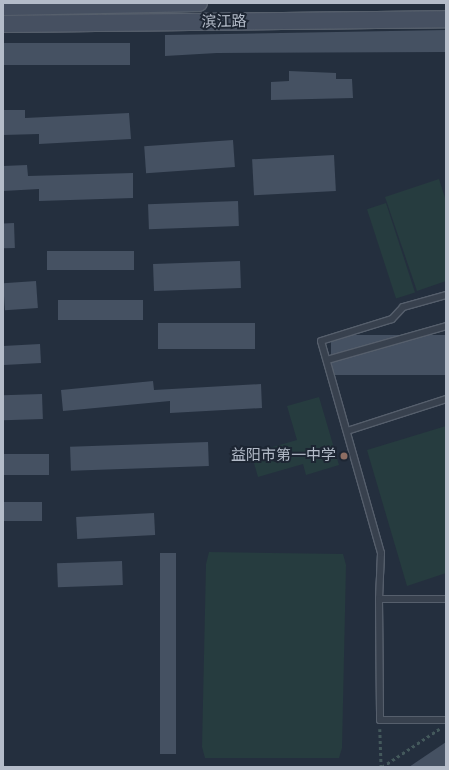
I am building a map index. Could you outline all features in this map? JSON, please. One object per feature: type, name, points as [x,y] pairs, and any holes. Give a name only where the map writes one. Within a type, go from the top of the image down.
[{"type":"main road","name":"滨江路","points":[[3,7],[199,3]]},
{"type":"main road","name":"滨江路","points":[[3,24],[446,19]]},
{"type":"lane","points":[[446,295],[403,307],[392,319],[321,342],[381,554],[379,599],[380,720],[446,720]]},
{"type":"lane","points":[[327,360],[446,326]]},
{"type":"lane","points":[[346,431],[446,399]]},
{"type":"lane","points":[[379,599],[446,599]]},
{"type":"path","points":[[380,720],[382,767]]},
{"type":"path","points":[[382,767],[446,724]]},
{"type":"green space","points":[[439,179],[446,201],[446,281],[417,291],[385,197]]},
{"type":"green space","points":[[386,203],[415,292],[396,299],[367,209]]},
{"type":"green space","points":[[319,397],[339,465],[306,475],[303,464],[258,477],[251,453],[297,440],[287,406]]},
{"type":"green space","points":[[446,426],[446,573],[407,586],[367,450]]},
{"type":"green space","points":[[209,552],[343,554],[346,565],[342,748],[339,758],[205,758],[202,747],[206,564]]},
{"type":"building","points":[[446,30],[446,52],[217,53],[165,56],[165,35]]},
{"type":"building","points":[[3,43],[130,43],[130,65],[3,65]]},
{"type":"building","points":[[289,71],[336,73],[336,79],[352,79],[353,98],[271,100],[271,82],[289,81]]},
{"type":"building","points":[[3,110],[25,110],[25,118],[129,113],[131,139],[39,144],[39,134],[3,135]]},
{"type":"building","points":[[233,140],[235,167],[146,173],[144,146]]},
{"type":"building","points":[[334,155],[336,191],[254,195],[252,159]]},
{"type":"building","points":[[27,165],[28,176],[133,173],[133,198],[39,201],[39,189],[3,191],[3,166]]},
{"type":"building","points":[[238,201],[239,226],[149,229],[148,204]]},
{"type":"building","points":[[3,223],[14,223],[15,248],[4,248]]},
{"type":"building","points":[[47,251],[134,251],[134,270],[47,270]]},
{"type":"building","points":[[240,261],[241,288],[154,291],[153,264]]},
{"type":"building","points":[[36,281],[38,308],[5,310],[3,283]]},
{"type":"building","points":[[58,300],[143,300],[143,320],[58,320]]},
{"type":"building","points":[[158,323],[255,323],[255,349],[158,349]]},
{"type":"building","points":[[331,335],[446,335],[446,375],[331,375]]},
{"type":"building","points":[[40,344],[41,363],[4,365],[3,346]]},
{"type":"building","points":[[153,381],[154,390],[261,384],[262,408],[170,413],[170,401],[63,411],[61,390]]},
{"type":"building","points":[[42,394],[43,419],[4,420],[3,395]]},
{"type":"building","points":[[208,442],[209,466],[71,471],[70,447]]},
{"type":"building","points":[[3,454],[49,454],[49,475],[3,475]]},
{"type":"building","points":[[3,502],[42,502],[42,521],[3,521]]},
{"type":"building","points":[[154,513],[155,535],[77,539],[76,517]]},
{"type":"building","points":[[160,553],[176,553],[176,754],[160,754]]},
{"type":"building","points":[[122,561],[123,585],[58,587],[57,563]]},
{"type":"building","points":[[446,742],[446,767],[409,767]]},
{"type":"place","name":"益阳市第一中学","points":[[344,456]]}]
